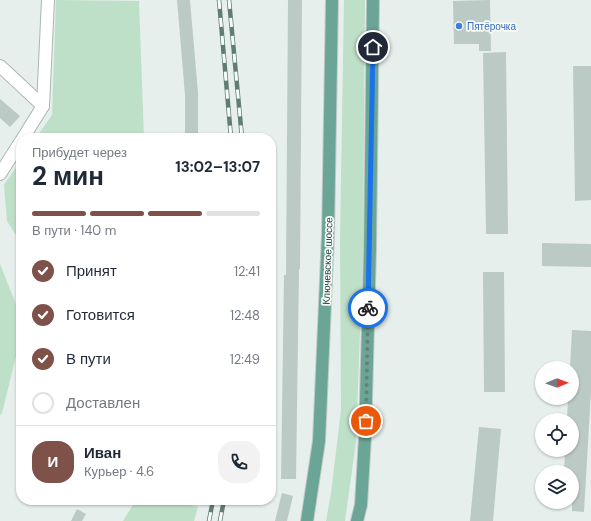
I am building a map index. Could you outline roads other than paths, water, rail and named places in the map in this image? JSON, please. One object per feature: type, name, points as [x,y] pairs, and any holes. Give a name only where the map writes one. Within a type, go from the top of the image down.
[{"type":"main road","name":"Ключевское шоссе","points":[[307,521],[319,441],[328,234],[332,0]]},
{"type":"main road","points":[[357,521],[361,505],[366,437],[373,0]]},
{"type":"street","points":[[26,133],[43,106],[48,0]]},
{"type":"street","points":[[0,66],[43,106]]},
{"type":"street","points":[[0,174],[16,149]]},
{"type":"railway","points":[[219,0],[231,133]]},
{"type":"railway","points":[[229,0],[242,133]]},
{"type":"railway","points":[[209,521],[212,505]]},
{"type":"railway","points":[[220,521],[223,505]]},
{"type":"place","name":"Пятёрочка","points":[[459,26]]}]
